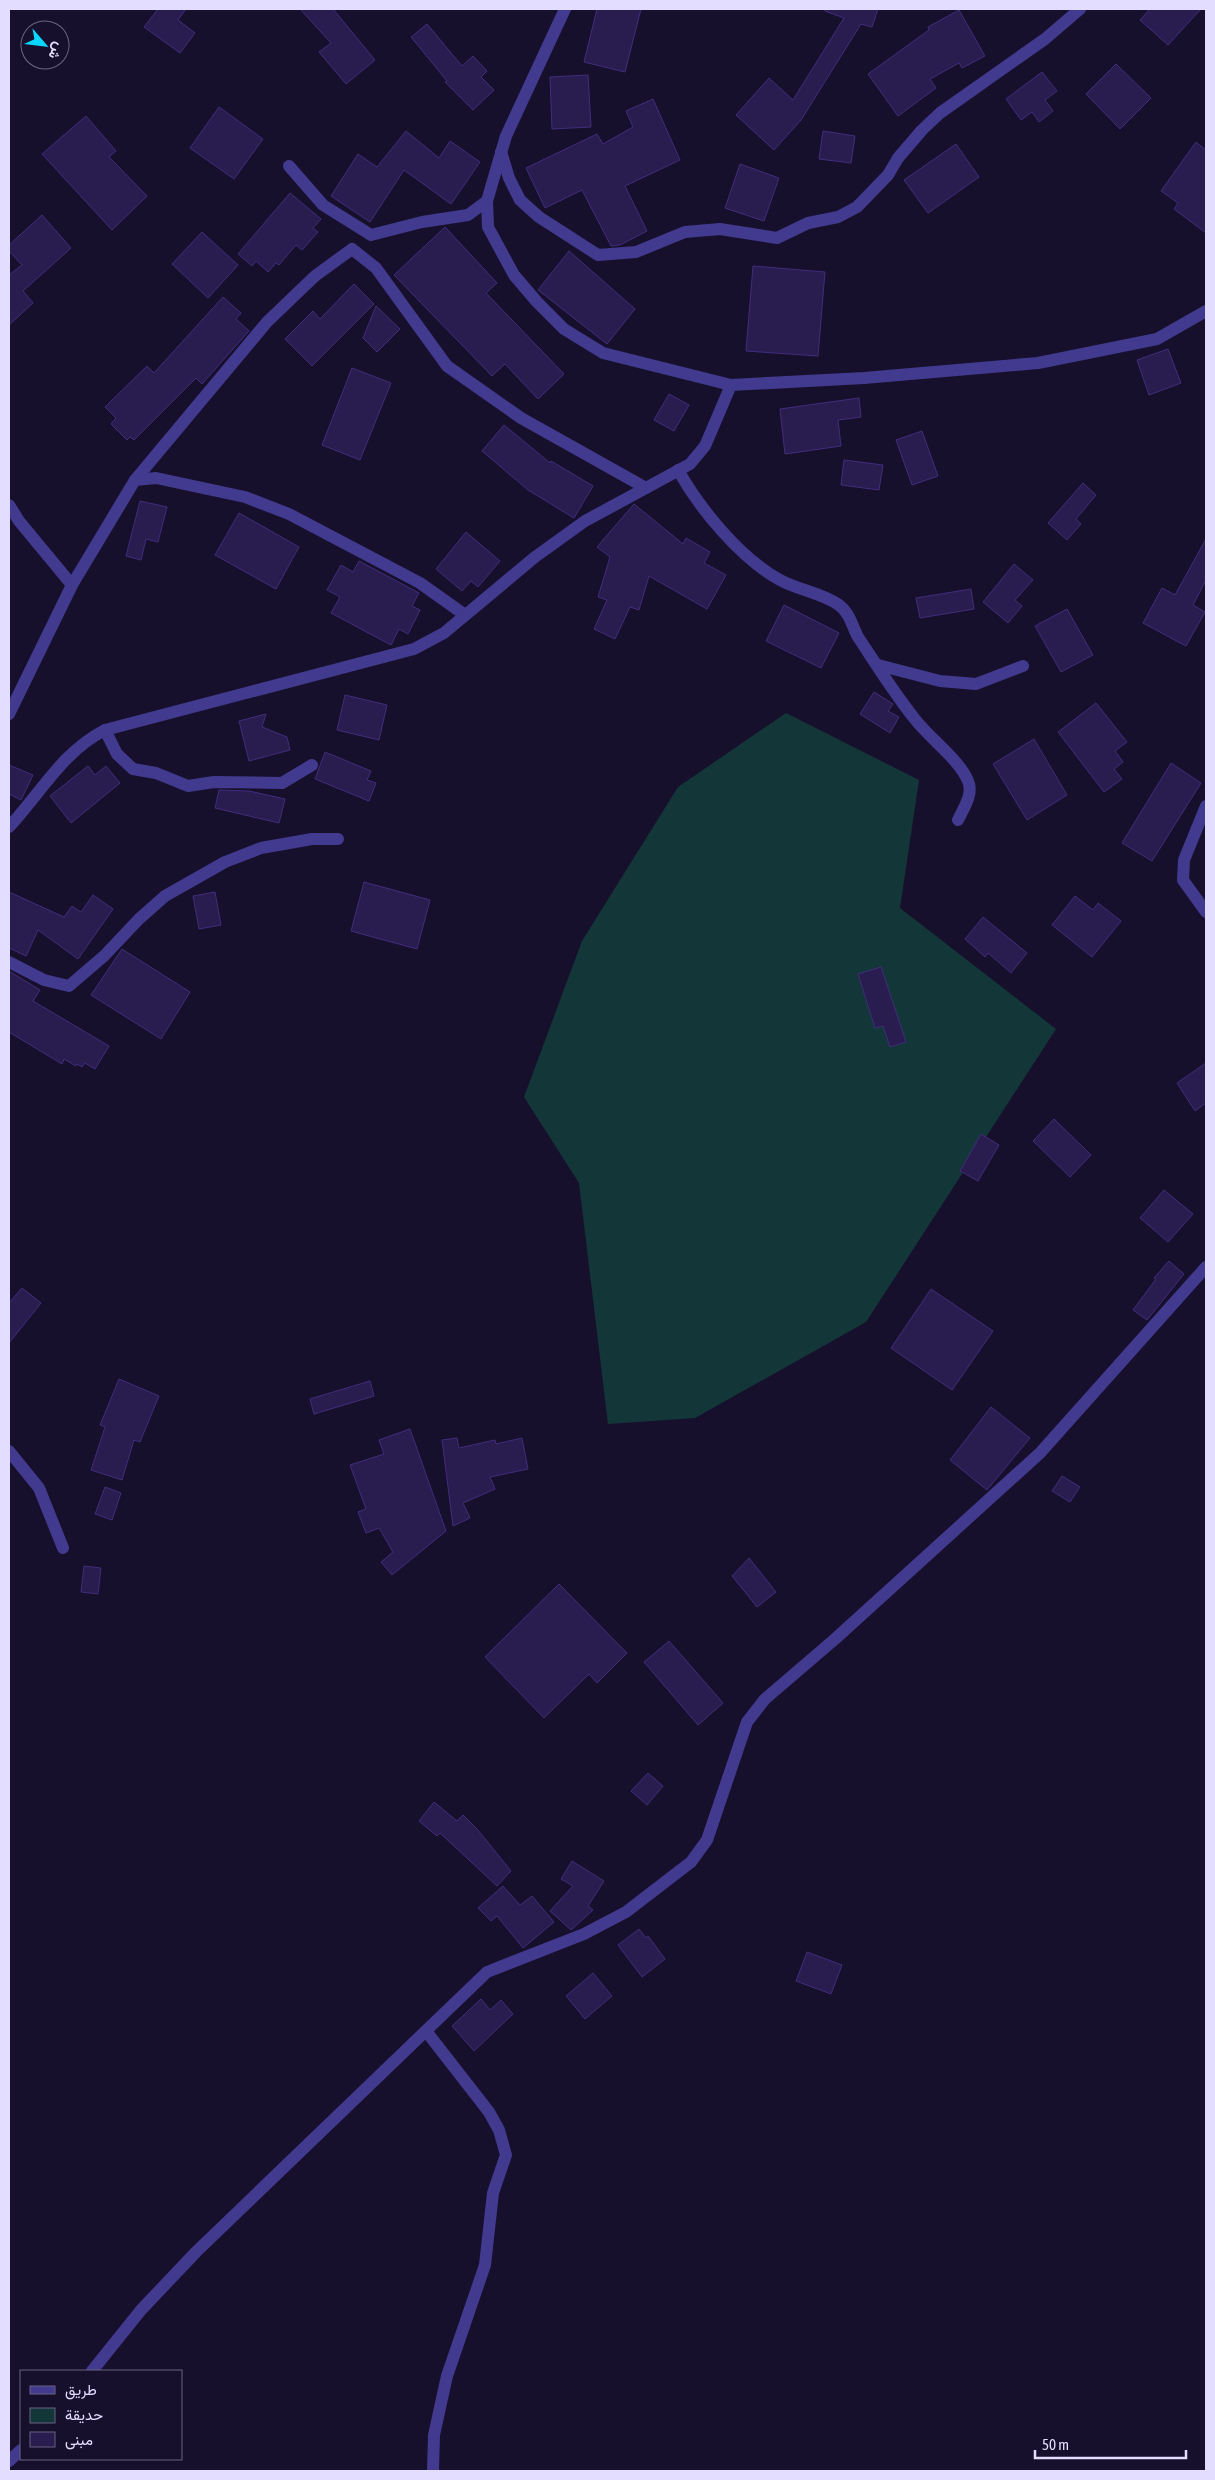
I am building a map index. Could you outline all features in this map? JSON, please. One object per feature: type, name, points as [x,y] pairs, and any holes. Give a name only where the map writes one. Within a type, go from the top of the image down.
[{"type":"street","points":[[565,9],[506,136],[487,201],[488,227],[514,275],[537,302],[564,329],[603,352],[731,385],[864,378],[1038,363],[1157,339],[1206,311]]},
{"type":"street","points":[[501,152],[509,178],[520,200],[539,217],[598,255],[636,252],[686,232],[720,230],[777,238],[808,223],[838,217],[857,207],[888,175],[898,158],[922,130],[940,113],[1044,39],[1080,9]]},
{"type":"street","points":[[289,166],[322,205],[371,235],[422,222],[468,215],[487,201]]},
{"type":"street","points":[[9,714],[72,586],[135,480],[267,322],[315,276],[352,249],[376,268],[448,366],[521,418],[646,488]]},
{"type":"street","points":[[9,828],[74,750],[104,730],[414,649],[444,633],[535,557],[585,521],[690,464],[705,446],[731,385]]},
{"type":"street","points":[[678,470],[710,516],[760,568],[799,589],[839,605],[846,613],[857,635],[913,718],[957,766],[969,782],[968,800],[958,820]]},
{"type":"street","points":[[135,480],[156,478],[245,497],[289,514],[420,583],[465,616]]},
{"type":"street","points":[[9,504],[19,521],[72,586]]},
{"type":"street","points":[[878,665],[940,681],[976,684],[1023,666]]},
{"type":"street","points":[[104,730],[117,754],[133,769],[156,773],[188,786],[229,782],[282,783],[312,765]]},
{"type":"street","points":[[1206,806],[1184,860],[1183,880],[1206,912]]},
{"type":"street","points":[[9,962],[44,980],[69,986],[104,956],[139,919],[165,896],[225,862],[261,848],[312,839],[338,839]]},
{"type":"street","points":[[93,2370],[141,2310],[196,2252],[487,1972],[584,1934],[626,1912],[691,1862],[707,1840],[747,1722],[765,1699],[835,1639],[1040,1453],[1206,1267]]},
{"type":"street","points":[[9,1451],[39,1488],[63,1548]]},
{"type":"street","points":[[426,2031],[489,2112],[499,2130],[506,2155],[493,2193],[485,2265],[447,2376],[434,2435],[433,2471]]},
{"type":"street","points":[[9,2461],[20,2451]]},
{"type":"green space","points":[[786,713],[919,780],[900,908],[1056,1029],[866,1322],[695,1418],[608,1424],[579,1183],[524,1097],[582,941],[678,787]]},
{"type":"building","points":[[158,9],[186,9],[178,20],[195,33],[180,53],[144,27]]},
{"type":"building","points":[[300,9],[333,9],[375,60],[346,84],[319,52],[331,43]]},
{"type":"building","points":[[597,9],[641,9],[625,72],[584,62]]},
{"type":"building","points":[[825,9],[878,9],[872,27],[861,24],[801,120],[774,150],[736,115],[769,78],[793,100],[844,18],[825,11]]},
{"type":"building","points":[[1150,9],[1201,9],[1168,45],[1140,20]]},
{"type":"building","points":[[959,10],[985,56],[962,68],[959,63],[930,79],[936,88],[898,116],[868,74],[929,30],[928,27]]},
{"type":"building","points":[[427,24],[462,66],[473,56],[487,71],[481,77],[494,90],[473,110],[445,82],[447,81],[411,37]]},
{"type":"building","points":[[1116,64],[1151,98],[1120,129],[1086,94]]},
{"type":"building","points":[[1042,72],[1057,91],[1045,100],[1053,111],[1039,122],[1032,112],[1021,120],[1006,99]]},
{"type":"building","points":[[588,75],[591,127],[552,129],[550,77]]},
{"type":"building","points":[[653,99],[680,160],[625,186],[647,231],[620,245],[611,246],[582,190],[545,208],[526,168],[597,134],[603,144],[633,127],[626,111]]},
{"type":"building","points":[[219,107],[263,139],[234,179],[190,148]]},
{"type":"building","points":[[86,116],[116,151],[109,157],[147,196],[112,230],[42,154]]},
{"type":"building","points":[[406,131],[439,158],[450,141],[480,162],[451,204],[404,170],[370,222],[331,196],[358,154],[377,167]]},
{"type":"building","points":[[823,131],[855,136],[851,163],[819,159]]},
{"type":"building","points":[[1196,142],[1206,150],[1206,233],[1174,209],[1178,203],[1161,191]]},
{"type":"building","points":[[956,144],[979,177],[928,213],[904,180]]},
{"type":"building","points":[[740,164],[779,178],[764,221],[725,208]]},
{"type":"building","points":[[290,193],[321,219],[313,228],[318,232],[302,250],[296,245],[279,265],[276,263],[268,272],[256,261],[252,266],[238,254]]},
{"type":"building","points":[[42,215],[71,248],[23,291],[33,303],[9,325],[9,275],[22,265],[9,251],[9,245]]},
{"type":"building","points":[[445,227],[497,283],[486,293],[564,374],[538,399],[505,364],[492,376],[394,275]]},
{"type":"building","points":[[202,232],[238,265],[208,298],[172,264]]},
{"type":"building","points":[[569,251],[635,309],[607,344],[538,290]]},
{"type":"building","points":[[753,266],[825,272],[818,356],[746,351]]},
{"type":"building","points":[[354,284],[374,304],[312,366],[285,339],[313,311],[320,319]]},
{"type":"building","points":[[223,297],[241,313],[236,319],[249,331],[202,384],[196,378],[134,440],[130,437],[127,440],[111,424],[116,418],[105,407],[147,366],[154,373]]},
{"type":"building","points":[[376,306],[400,329],[377,352],[363,338]]},
{"type":"building","points":[[1168,349],[1181,383],[1149,395],[1137,360]]},
{"type":"building","points":[[352,368],[391,383],[360,460],[322,445]]},
{"type":"building","points":[[669,394],[689,405],[674,431],[654,420]]},
{"type":"building","points":[[859,398],[861,417],[838,420],[841,446],[785,454],[780,409]]},
{"type":"building","points":[[504,425],[550,463],[551,461],[593,486],[574,518],[528,490],[482,451]]},
{"type":"building","points":[[922,431],[938,476],[912,485],[896,440]]},
{"type":"building","points":[[844,460],[883,465],[879,490],[841,485]]},
{"type":"building","points":[[1083,483],[1096,495],[1076,519],[1081,524],[1067,540],[1048,523]]},
{"type":"building","points":[[140,501],[167,507],[158,542],[146,539],[141,560],[126,556]]},
{"type":"building","points":[[634,504],[683,544],[686,538],[710,552],[704,563],[726,575],[707,609],[649,576],[639,610],[630,607],[615,639],[594,629],[607,600],[598,597],[610,557],[597,547]]},
{"type":"building","points":[[239,513],[299,547],[276,589],[215,555]]},
{"type":"building","points":[[466,532],[500,561],[478,587],[471,581],[462,591],[436,569]]},
{"type":"building","points":[[1206,539],[1206,580],[1193,605],[1205,612],[1186,646],[1143,623],[1162,588],[1175,595]]},
{"type":"building","points":[[359,561],[419,593],[412,606],[420,610],[408,634],[399,629],[391,645],[331,613],[340,597],[327,590],[341,565],[353,572]]},
{"type":"building","points":[[1014,564],[1033,580],[1015,600],[1022,606],[1008,623],[983,602]]},
{"type":"building","points":[[971,589],[974,609],[920,618],[916,598]]},
{"type":"building","points":[[784,605],[839,633],[821,668],[766,641]]},
{"type":"building","points":[[1067,609],[1093,655],[1061,672],[1035,626]]},
{"type":"building","points":[[874,692],[893,704],[888,711],[899,717],[890,733],[860,714]]},
{"type":"building","points":[[345,695],[387,705],[379,740],[337,730]]},
{"type":"building","points":[[1096,703],[1127,742],[1115,751],[1123,762],[1114,769],[1122,779],[1104,792],[1058,732]]},
{"type":"building","points":[[266,714],[262,727],[287,737],[290,750],[249,761],[239,721]]},
{"type":"building","points":[[1034,739],[1067,795],[1027,820],[993,764]]},
{"type":"building","points":[[325,752],[371,771],[367,780],[376,783],[369,801],[315,779]]},
{"type":"building","points":[[1171,763],[1201,783],[1152,861],[1122,843]]},
{"type":"building","points":[[9,765],[33,775],[21,800],[9,794]]},
{"type":"building","points":[[88,766],[95,775],[106,766],[120,783],[71,823],[50,796]]},
{"type":"building","points":[[219,790],[249,791],[285,799],[279,823],[215,808]]},
{"type":"building","points":[[364,882],[430,900],[417,949],[351,931]]},
{"type":"building","points":[[9,892],[64,917],[72,906],[81,912],[93,895],[113,909],[78,959],[38,930],[26,956],[9,948]]},
{"type":"building","points":[[215,892],[221,925],[199,929],[193,896]]},
{"type":"building","points":[[1075,896],[1093,910],[1098,903],[1121,921],[1092,957],[1052,925]]},
{"type":"building","points":[[983,917],[1027,953],[1011,973],[988,953],[985,957],[965,939]]},
{"type":"building","points":[[122,949],[190,992],[161,1039],[91,995]]},
{"type":"building","points":[[881,967],[906,1042],[890,1047],[883,1026],[875,1028],[858,974]]},
{"type":"building","points":[[9,971],[40,990],[33,1001],[109,1046],[95,1069],[85,1063],[82,1067],[77,1064],[76,1066],[64,1059],[62,1064],[9,1032]]},
{"type":"building","points":[[1206,1063],[1206,1103],[1195,1111],[1177,1083]]},
{"type":"building","points":[[1054,1119],[1091,1155],[1070,1177],[1033,1141]]},
{"type":"building","points":[[981,1134],[999,1145],[978,1181],[960,1171]]},
{"type":"building","points":[[1164,1190],[1193,1214],[1168,1242],[1140,1218]]},
{"type":"building","points":[[1169,1261],[1184,1274],[1147,1320],[1133,1310],[1156,1279],[1154,1278]]},
{"type":"building","points":[[22,1288],[41,1303],[9,1343],[9,1303]]},
{"type":"building","points":[[931,1289],[993,1331],[952,1390],[891,1348]]},
{"type":"building","points":[[119,1379],[159,1396],[140,1442],[134,1440],[122,1480],[91,1470],[105,1427],[100,1425]]},
{"type":"building","points":[[370,1381],[374,1396],[314,1414],[310,1399]]},
{"type":"building","points":[[991,1407],[1030,1438],[987,1490],[950,1460]]},
{"type":"building","points":[[410,1429],[446,1531],[392,1575],[381,1562],[393,1552],[379,1528],[366,1533],[358,1512],[366,1509],[350,1465],[384,1454],[379,1440]]},
{"type":"building","points":[[457,1438],[459,1448],[495,1440],[496,1444],[522,1438],[528,1469],[490,1477],[495,1489],[463,1503],[470,1518],[453,1526],[442,1440]]},
{"type":"building","points":[[1062,1476],[1080,1487],[1070,1502],[1052,1491]]},
{"type":"building","points":[[105,1487],[121,1493],[112,1520],[95,1514]]},
{"type":"building","points":[[749,1558],[776,1592],[757,1607],[732,1576]]},
{"type":"building","points":[[84,1566],[101,1568],[98,1594],[81,1592]]},
{"type":"building","points":[[559,1584],[627,1653],[597,1683],[589,1674],[544,1718],[485,1657]]},
{"type":"building","points":[[669,1641],[723,1703],[698,1725],[644,1662]]},
{"type":"building","points":[[648,1773],[663,1786],[647,1805],[631,1791]]},
{"type":"building","points":[[434,1802],[457,1821],[463,1815],[477,1829],[511,1871],[497,1886],[440,1833],[437,1836],[419,1821]]},
{"type":"building","points":[[572,1861],[604,1881],[588,1906],[593,1910],[571,1930],[550,1911],[573,1886],[561,1879]]},
{"type":"building","points":[[503,1886],[520,1905],[532,1896],[554,1922],[523,1948],[497,1916],[491,1921],[478,1908]]},
{"type":"building","points":[[639,1929],[646,1938],[648,1936],[665,1959],[642,1977],[618,1945]]},
{"type":"building","points":[[807,1952],[842,1965],[831,1994],[796,1981]]},
{"type":"building","points":[[593,1973],[612,1996],[585,2019],[566,1996]]},
{"type":"building","points":[[481,1999],[490,2010],[501,2000],[513,2014],[474,2051],[452,2026]]}]
